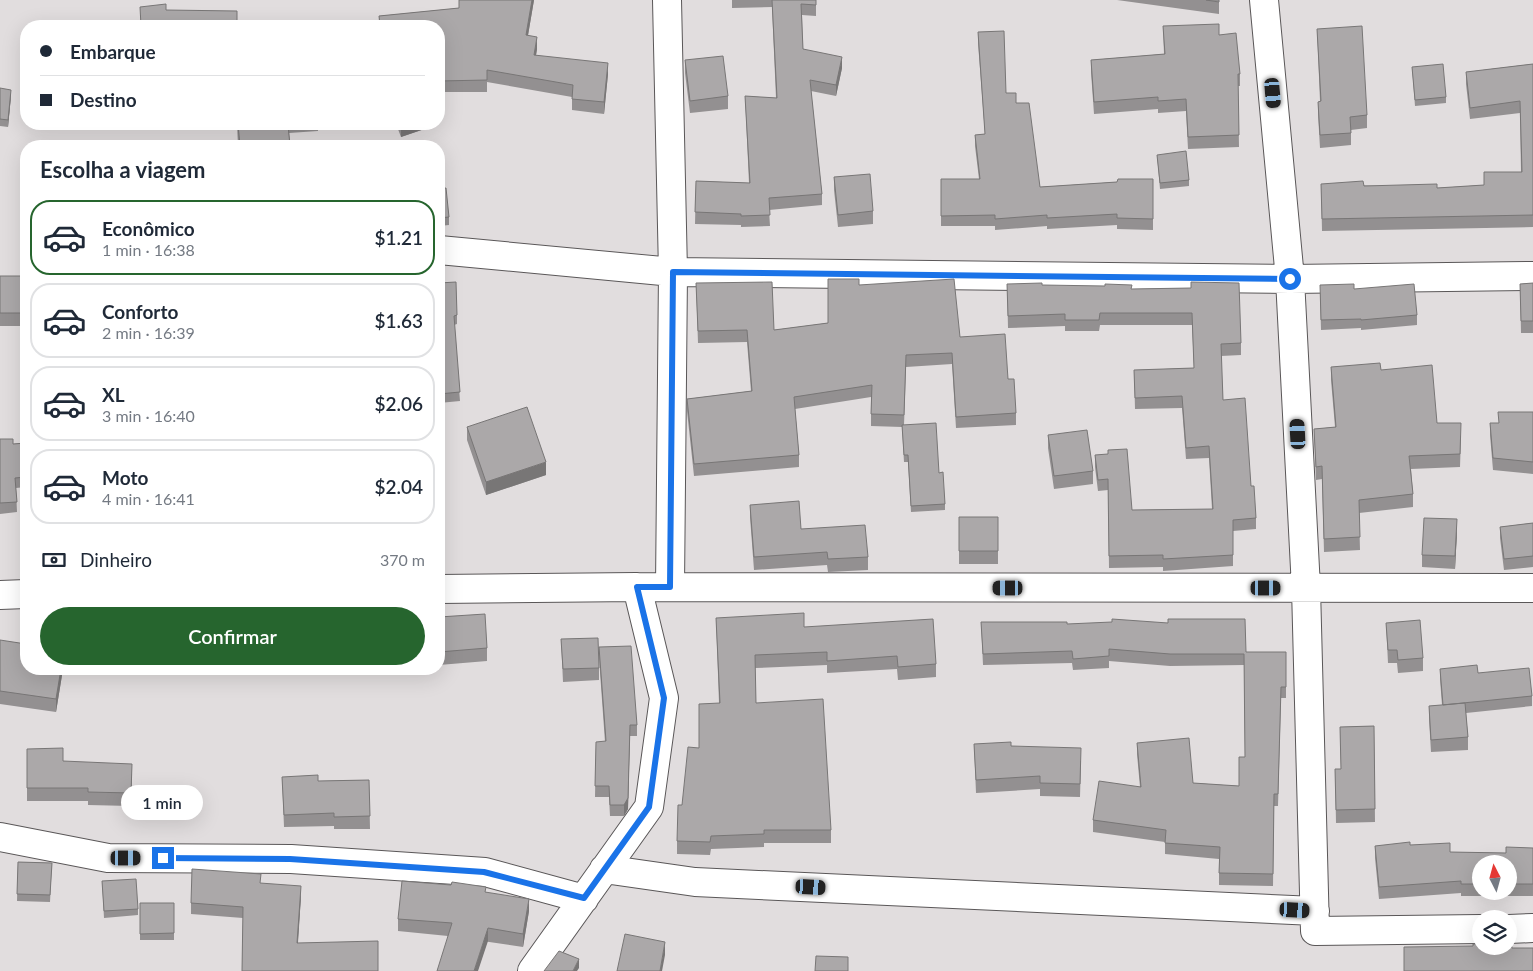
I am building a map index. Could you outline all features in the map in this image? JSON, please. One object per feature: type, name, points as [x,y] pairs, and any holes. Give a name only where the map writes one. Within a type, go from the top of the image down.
[{"type":"street","points":[[667,0],[673,272],[670,587]]},
{"type":"street","points":[[1264,0],[1290,279],[1306,588],[1315,931],[1472,929]]},
{"type":"street","points":[[445,251],[673,272],[1290,279],[1533,276]]},
{"type":"street","points":[[532,971],[649,807],[664,698],[637,587]]},
{"type":"street","points":[[445,589],[637,587],[1533,588]]},
{"type":"street","points":[[0,594],[20,594]]},
{"type":"street","points":[[0,838],[108,858],[290,859],[484,872],[584,898]]},
{"type":"street","points":[[604,869],[695,882],[1315,911]]},
{"type":"street","points":[[1517,929],[1533,928]]},
{"type":"building","points":[[459,0],[532,0],[526,35],[537,37],[534,55],[608,63],[604,102],[572,99],[573,85],[487,70],[487,80],[445,81],[445,20],[379,20],[379,16],[459,8]]},
{"type":"building","points":[[772,0],[816,0],[816,5],[801,4],[803,49],[842,57],[836,85],[810,80],[822,194],[769,198],[770,215],[741,216],[741,214],[695,212],[696,181],[750,183],[745,96],[777,98]]},
{"type":"building","points":[[166,4],[166,10],[237,11],[237,20],[141,20],[140,7]]},
{"type":"building","points":[[1219,24],[1219,35],[1236,33],[1240,74],[1238,74],[1239,135],[1188,137],[1186,99],[1158,101],[1158,97],[1094,102],[1091,60],[1165,54],[1163,26]]},
{"type":"building","points":[[1362,26],[1367,115],[1350,117],[1351,133],[1320,135],[1318,102],[1321,101],[1317,29]]},
{"type":"building","points":[[1004,31],[1006,93],[1016,93],[1016,103],[1029,103],[1040,187],[1117,182],[1118,179],[1153,179],[1153,219],[1117,218],[1117,214],[1047,218],[1047,215],[995,219],[995,215],[941,216],[941,179],[980,179],[975,135],[985,134],[978,32]]},
{"type":"building","points":[[723,56],[728,96],[690,101],[685,60]]},
{"type":"building","points":[[1443,64],[1446,97],[1415,100],[1412,67]]},
{"type":"building","points":[[1533,64],[1533,215],[1322,219],[1321,184],[1363,181],[1364,186],[1437,184],[1437,188],[1484,185],[1484,172],[1522,172],[1520,101],[1470,108],[1466,72]]},
{"type":"building","points":[[0,88],[11,90],[8,120],[0,119]]},
{"type":"building","points":[[239,130],[289,130],[289,140],[239,140]]},
{"type":"building","points":[[1186,151],[1189,180],[1160,183],[1157,155]]},
{"type":"building","points":[[870,174],[873,211],[838,215],[834,177]]},
{"type":"building","points":[[445,188],[449,217],[445,217]]},
{"type":"building","points":[[0,276],[20,276],[20,313],[0,313]]},
{"type":"building","points":[[828,279],[859,279],[859,285],[954,279],[960,337],[1005,334],[1008,379],[1014,379],[1016,413],[956,417],[952,353],[906,355],[904,415],[871,414],[872,385],[794,397],[799,455],[694,464],[687,399],[752,391],[747,330],[698,331],[696,283],[772,282],[774,330],[828,323]]},
{"type":"building","points":[[456,282],[457,315],[454,316],[460,392],[445,393],[445,283]]},
{"type":"building","points":[[1191,282],[1239,283],[1241,343],[1221,344],[1223,400],[1245,398],[1251,486],[1254,486],[1256,518],[1233,520],[1233,555],[1163,559],[1163,555],[1109,556],[1108,479],[1098,480],[1095,455],[1108,454],[1108,450],[1127,449],[1132,510],[1213,509],[1209,446],[1186,448],[1182,396],[1135,398],[1134,370],[1194,368],[1192,313],[1100,313],[1099,320],[1065,320],[1065,314],[1008,316],[1007,284],[1132,285],[1131,289],[1191,288]]},
{"type":"building","points":[[1533,283],[1533,321],[1521,321],[1520,284]]},
{"type":"building","points":[[1354,284],[1354,289],[1414,284],[1417,315],[1361,320],[1321,320],[1320,285]]},
{"type":"building","points":[[1380,363],[1381,370],[1432,365],[1437,423],[1461,423],[1460,454],[1409,456],[1413,494],[1359,500],[1360,537],[1324,539],[1322,466],[1316,467],[1314,429],[1336,427],[1331,367]]},
{"type":"building","points":[[527,407],[546,462],[486,482],[467,427]]},
{"type":"building","points":[[1498,412],[1533,412],[1533,462],[1493,458],[1490,423],[1499,423]]},
{"type":"building","points":[[936,423],[939,473],[943,472],[945,504],[911,506],[908,455],[904,455],[902,425]]},
{"type":"building","points":[[1087,430],[1093,471],[1054,476],[1048,435]]},
{"type":"building","points":[[0,439],[13,439],[13,444],[20,443],[20,478],[15,478],[17,502],[0,503]]},
{"type":"building","points":[[799,501],[801,529],[865,525],[868,557],[828,559],[827,552],[754,557],[750,505]]},
{"type":"building","points":[[959,517],[998,517],[998,551],[959,551]]},
{"type":"building","points":[[1424,518],[1457,519],[1455,556],[1422,555]]},
{"type":"building","points":[[1533,523],[1533,556],[1504,559],[1500,527]]},
{"type":"building","points":[[804,613],[804,627],[933,619],[936,664],[898,667],[897,656],[827,661],[827,652],[755,655],[756,703],[823,699],[831,830],[764,830],[764,834],[711,836],[710,842],[677,841],[678,805],[682,805],[688,747],[699,748],[699,704],[720,703],[716,618]]},
{"type":"building","points":[[485,614],[487,648],[445,652],[445,617]]},
{"type":"building","points":[[1112,619],[1168,623],[1168,619],[1245,619],[1246,652],[1286,652],[1286,687],[1281,687],[1278,794],[1274,794],[1273,874],[1219,873],[1220,847],[1165,843],[1166,830],[1093,820],[1099,781],[1141,787],[1137,743],[1189,738],[1193,783],[1239,786],[1239,757],[1245,757],[1244,654],[1170,654],[1109,649],[1109,656],[1073,659],[1072,651],[983,654],[981,622],[1067,622],[1067,624],[1112,622]]},
{"type":"building","points":[[1420,620],[1423,658],[1398,660],[1397,650],[1388,650],[1386,623]]},
{"type":"building","points":[[598,638],[599,668],[563,669],[561,639]]},
{"type":"building","points":[[0,640],[20,643],[20,675],[60,675],[56,699],[0,691]]},
{"type":"building","points":[[631,646],[637,725],[630,725],[628,798],[624,805],[610,805],[609,786],[595,786],[596,742],[606,741],[599,647]]},
{"type":"building","points":[[1477,665],[1478,673],[1529,668],[1532,696],[1443,705],[1440,669]]},
{"type":"building","points":[[1465,703],[1468,737],[1431,740],[1429,706]]},
{"type":"building","points":[[1374,726],[1375,809],[1336,810],[1335,769],[1341,769],[1340,727]]},
{"type":"building","points":[[1011,742],[1011,746],[1081,748],[1080,784],[1040,783],[1040,776],[976,780],[974,744]]},
{"type":"building","points":[[63,748],[63,761],[132,764],[131,793],[88,792],[88,788],[27,788],[27,749]]},
{"type":"building","points":[[318,775],[318,781],[369,780],[370,816],[334,817],[334,813],[284,815],[282,777]]},
{"type":"building","points":[[1410,842],[1410,845],[1450,843],[1450,852],[1506,853],[1506,847],[1533,848],[1533,884],[1518,884],[1518,855],[1472,855],[1472,884],[1461,884],[1461,881],[1379,887],[1375,846]]},
{"type":"building","points":[[18,862],[52,863],[50,895],[17,894]]},
{"type":"building","points":[[192,869],[261,874],[260,883],[301,886],[297,943],[378,941],[378,971],[242,971],[243,907],[191,903]]},
{"type":"building","points":[[136,879],[138,909],[104,911],[102,881]]},
{"type":"building","points":[[402,881],[451,885],[452,882],[486,887],[485,892],[529,899],[523,934],[488,928],[474,971],[437,971],[452,923],[398,919]]},
{"type":"building","points":[[140,903],[174,903],[174,933],[140,934]]},
{"type":"building","points":[[625,934],[665,942],[660,971],[617,971]]},
{"type":"building","points":[[1472,946],[1472,955],[1517,955],[1517,948],[1533,948],[1533,971],[1404,971],[1404,947]]},
{"type":"building","points":[[559,951],[579,959],[573,971],[544,971]]},
{"type":"building","points":[[816,956],[848,957],[848,971],[815,971]]},
{"type":"route","points":[[163,858],[290,859],[484,872],[584,898],[649,807],[662,716],[664,698],[637,587],[670,587],[673,272],[1290,279]]}]
